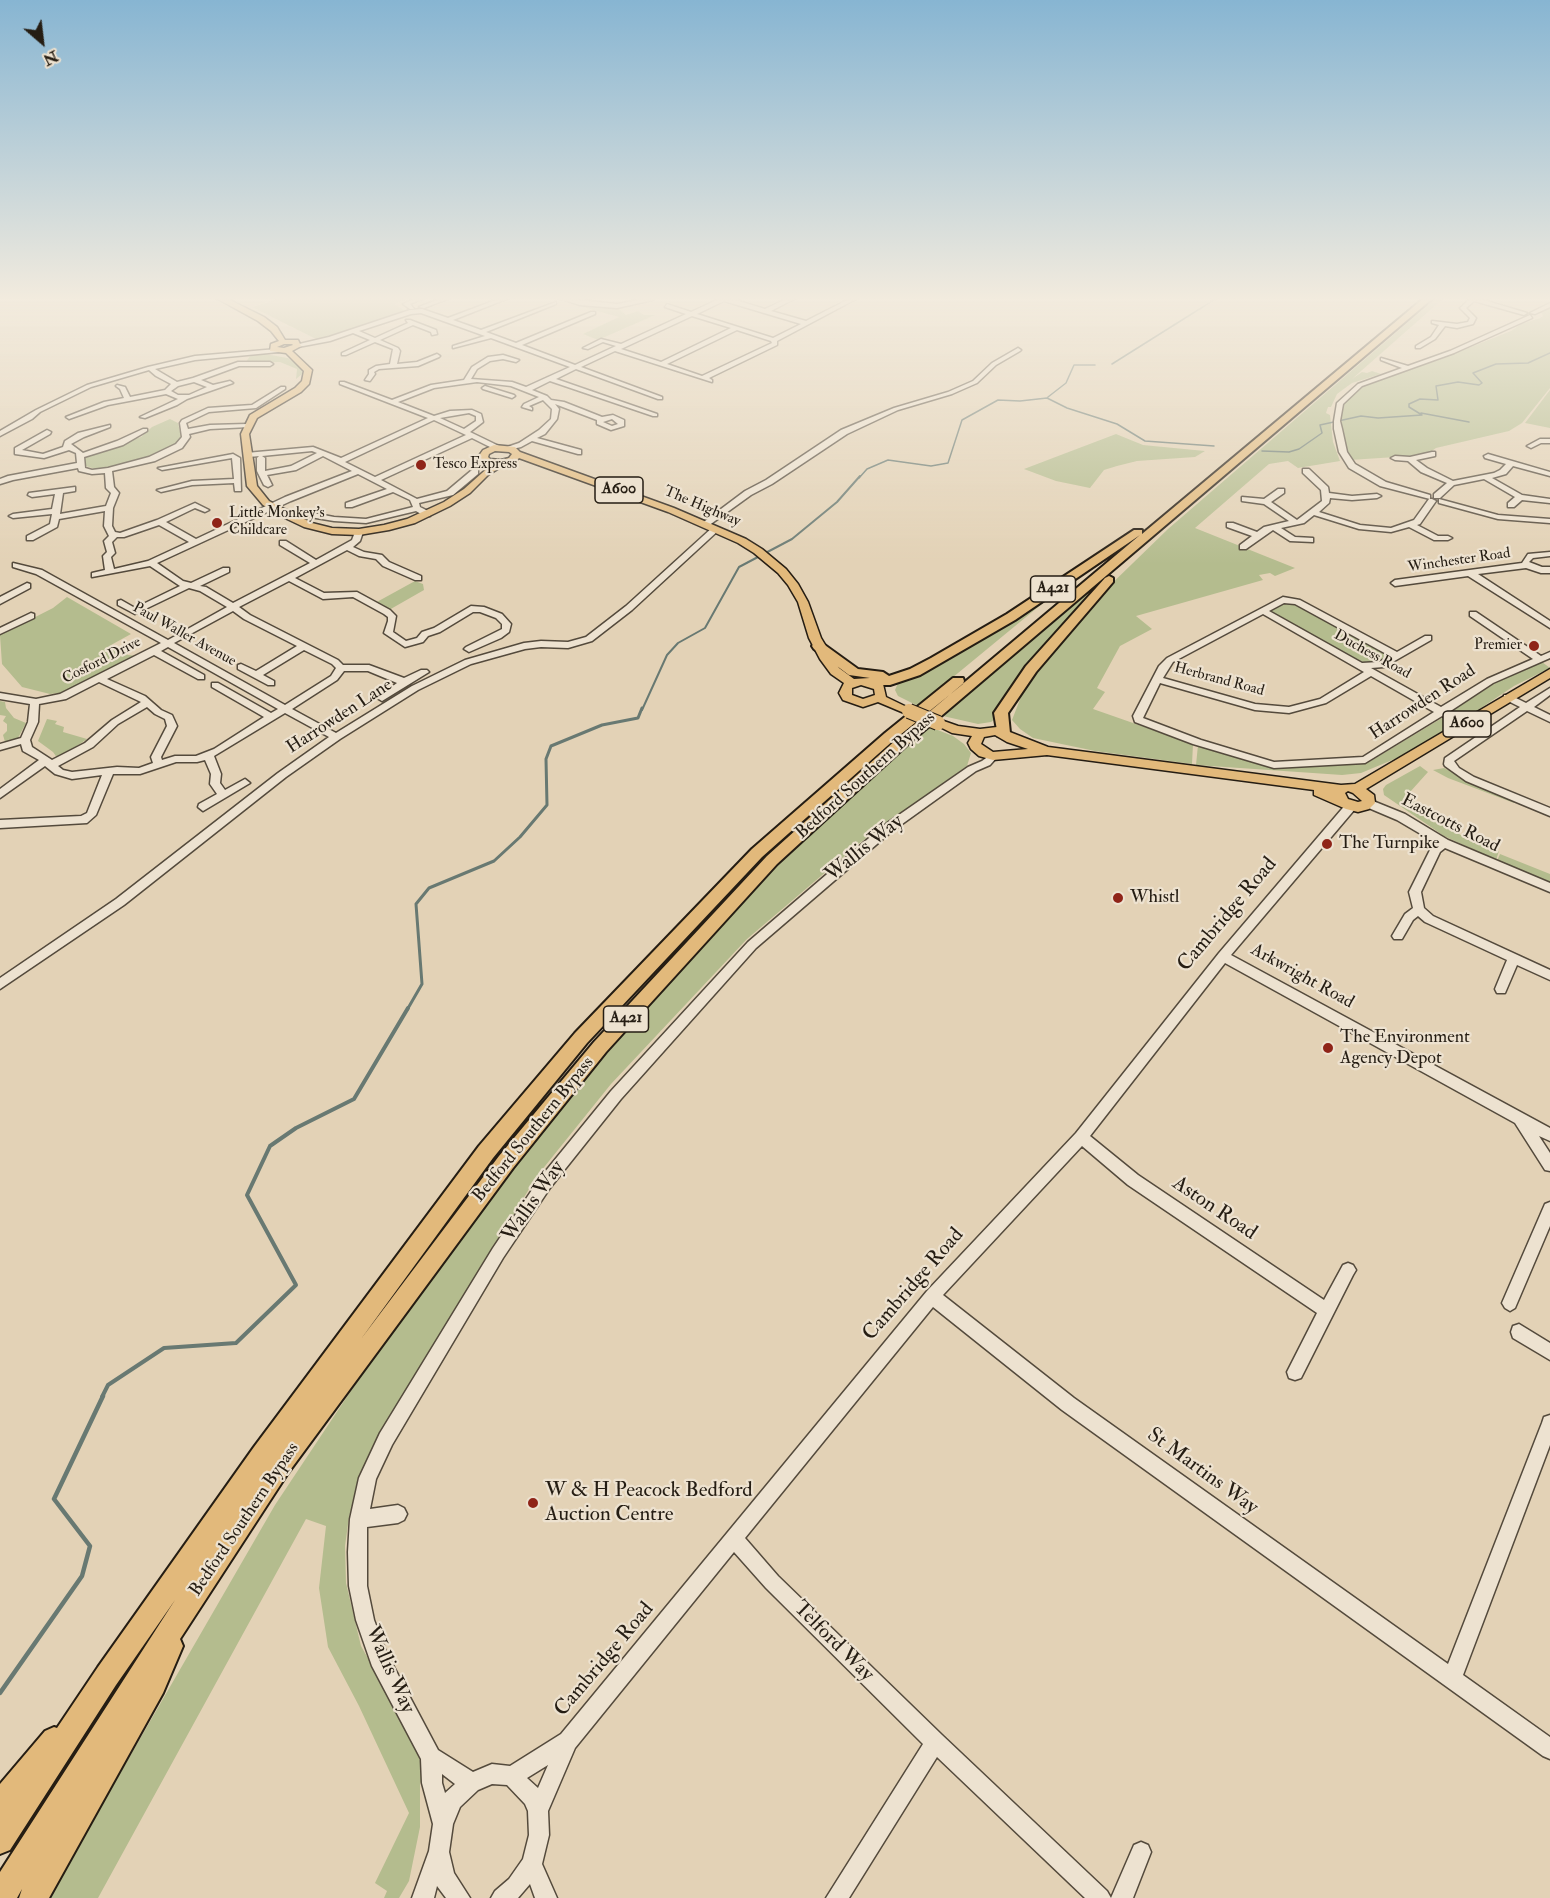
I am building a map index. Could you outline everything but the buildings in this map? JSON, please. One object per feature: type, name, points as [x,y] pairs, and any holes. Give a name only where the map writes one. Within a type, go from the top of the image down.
[{"type":"highway","name":"Bedford Southern Bypass","points":[[0,1898],[186,1606],[280,1465],[506,1162],[600,1047],[772,861],[902,742],[1314,387]]},
{"type":"highway","name":"Bedford Southern Bypass","points":[[0,1840],[107,1676],[262,1455],[486,1152],[581,1038],[757,853],[890,736],[1143,534],[1322,387]]},
{"type":"highway","name":"A421","points":[[870,682],[885,682],[915,672],[936,661],[1143,534]]},
{"type":"highway","name":"A421","points":[[1007,736],[1001,714],[1031,669],[1143,534]]},
{"type":"highway","name":"A421","points":[[818,646],[854,672],[870,676],[886,675],[936,661]]},
{"type":"highway","points":[[33,1898],[154,1684],[186,1606]]},
{"type":"highway","points":[[0,1806],[107,1676]]},
{"type":"main road","points":[[302,387],[259,412],[247,426],[245,434],[252,486],[259,496],[271,506],[314,527],[332,531],[359,532],[394,526],[427,514],[467,491],[487,462]]},
{"type":"main road","points":[[501,463],[487,462],[483,457],[496,447],[515,450],[514,457]]},
{"type":"main road","name":"The Highway","points":[[501,463],[514,457],[533,459],[705,524],[758,551],[782,571],[803,602],[818,646]]},
{"type":"main road","points":[[480,472],[501,463]]},
{"type":"main road","name":"A600","points":[[818,646],[835,671],[851,683]]},
{"type":"main road","name":"Harrowden Road","points":[[1357,789],[1383,772],[1406,762],[1507,697],[1550,673]]},
{"type":"main road","points":[[879,698],[881,691],[870,682],[851,683],[845,689],[845,693],[851,700],[862,703],[879,698],[956,730],[980,733],[991,730],[1042,748],[1047,752]]},
{"type":"main road","points":[[956,730],[982,753],[1000,755],[1012,747],[1007,736]]},
{"type":"main road","points":[[975,746],[974,743],[980,733]]},
{"type":"main road","name":"A600","points":[[1000,755],[1047,752],[1216,773],[1300,785],[1345,799]]},
{"type":"main road","name":"A600","points":[[1216,773],[1229,770],[1341,780],[1383,772]]},
{"type":"main road","points":[[1357,789],[1369,798],[1368,803],[1364,806],[1345,799],[1357,789]]},
{"type":"street","points":[[0,434],[48,406],[89,387]]},
{"type":"street","points":[[123,387],[121,387],[128,399]]},
{"type":"street","points":[[167,392],[171,387]]},
{"type":"street","points":[[143,417],[164,409],[206,387]]},
{"type":"street","points":[[353,387],[434,418],[496,447],[521,445],[548,427],[554,418],[556,409],[548,400]]},
{"type":"street","points":[[392,402],[432,387]]},
{"type":"street","points":[[499,392],[508,387]]},
{"type":"street","points":[[520,387],[548,400],[601,419]]},
{"type":"street","points":[[528,389],[533,387]]},
{"type":"street","points":[[575,387],[635,405],[655,415]]},
{"type":"street","points":[[629,387],[660,398]]},
{"type":"street","points":[[705,524],[748,493],[769,482],[844,432],[896,409],[965,387]]},
{"type":"street","points":[[1358,387],[1345,396],[1338,410],[1338,429],[1346,460],[1359,472],[1375,480],[1498,518],[1550,521]]},
{"type":"street","points":[[47,436],[36,438],[18,452],[45,456],[67,447],[78,450],[80,465],[86,471],[108,470],[152,459],[179,446],[186,437],[184,421],[208,410],[252,408],[283,388]]},
{"type":"street","points":[[484,388],[512,396]]},
{"type":"street","points":[[69,417],[97,403],[167,392],[184,398]]},
{"type":"street","points":[[265,392],[276,393]]},
{"type":"street","points":[[530,409],[525,407],[526,405],[548,400]]},
{"type":"street","points":[[164,409],[173,413]]},
{"type":"street","points":[[341,461],[434,418],[456,411],[476,413],[480,422],[469,434],[376,479]]},
{"type":"street","points":[[67,447],[68,443],[81,435],[110,425]]},
{"type":"street","points":[[186,432],[247,426]]},
{"type":"street","points":[[80,456],[120,443],[146,430]]},
{"type":"street","points":[[532,439],[575,449]]},
{"type":"street","points":[[1532,447],[1540,441],[1550,441]]},
{"type":"street","points":[[249,455],[308,448],[341,461],[342,464],[407,496],[427,514]]},
{"type":"street","points":[[263,474],[292,468],[322,454]]},
{"type":"street","points":[[1395,458],[1410,459],[1432,454]]},
{"type":"street","points":[[1487,455],[1550,474]]},
{"type":"street","points":[[222,457],[236,458],[237,485],[192,483],[161,493],[159,471],[162,468],[222,457]]},
{"type":"street","points":[[261,458],[263,474],[268,485]]},
{"type":"street","points":[[152,459],[162,468]]},
{"type":"street","points":[[1410,459],[1424,470],[1452,483],[1487,478],[1503,472],[1511,463]]},
{"type":"street","points":[[0,482],[80,465]]},
{"type":"street","points":[[108,470],[110,488],[115,493],[109,508],[108,526],[114,536]]},
{"type":"street","points":[[1243,547],[1257,535],[1314,513],[1326,501],[1327,495],[1321,484],[1302,472],[1315,470]]},
{"type":"street","points":[[95,575],[151,562],[271,506],[358,471]]},
{"type":"street","points":[[314,515],[377,519],[445,495],[480,472]]},
{"type":"street","points":[[1487,478],[1520,497],[1550,501]]},
{"type":"street","points":[[450,479],[463,483]]},
{"type":"street","points":[[1314,513],[1370,529],[1391,530],[1411,525],[1421,518],[1434,499],[1452,483]]},
{"type":"street","points":[[32,495],[72,489]]},
{"type":"street","points":[[349,505],[354,501],[373,501],[393,489]]},
{"type":"street","points":[[30,538],[54,525],[59,491]]},
{"type":"street","points":[[1266,502],[1281,491]]},
{"type":"street","points":[[1327,495],[1373,498]]},
{"type":"street","points":[[1511,505],[1520,497]]},
{"type":"street","points":[[1245,499],[1266,502],[1295,522]]},
{"type":"street","points":[[110,572],[107,556],[111,553],[108,541],[114,536],[160,522],[195,505],[205,510]]},
{"type":"street","points":[[12,516],[109,508]]},
{"type":"street","points":[[160,522],[195,542]]},
{"type":"street","points":[[1230,525],[1257,535]]},
{"type":"street","points":[[1411,525],[1435,539],[1448,538]]},
{"type":"street","points":[[1274,527],[1293,539],[1310,543]]},
{"type":"street","name":"Harrowden Lane","points":[[0,984],[120,902],[282,775],[336,737],[415,688],[468,662],[524,646],[568,645],[589,639],[629,608],[716,529]]},
{"type":"street","points":[[347,547],[356,541],[359,532]]},
{"type":"street","points":[[41,533],[53,540]]},
{"type":"street","points":[[283,543],[315,563]]},
{"type":"street","points":[[347,547],[362,554],[379,557],[386,564],[418,578]]},
{"type":"street","name":"Cosford Drive","points":[[0,696],[36,702],[63,697],[154,651],[347,547]]},
{"type":"street","name":"Winchester Road","points":[[1527,565],[1525,562],[1531,556],[1550,554]]},
{"type":"street","points":[[151,562],[247,617],[335,662],[341,668],[369,668],[404,682]]},
{"type":"street","points":[[121,603],[135,611],[190,585],[230,572],[217,564]]},
{"type":"street","name":"Paul Waller Avenue","points":[[16,565],[39,572],[336,737]]},
{"type":"street","name":"Winchester Road","points":[[1395,584],[1527,565],[1550,570]]},
{"type":"street","points":[[393,579],[407,572]]},
{"type":"street","points":[[1470,573],[1550,625]]},
{"type":"street","points":[[288,577],[323,596],[354,594],[387,612],[392,616],[388,633],[405,644],[420,640],[425,634],[437,630],[471,609],[481,609],[499,616],[507,624],[506,630],[485,645],[469,649]]},
{"type":"street","points":[[0,601],[23,585],[40,590]]},
{"type":"street","name":"Duchess Road","points":[[1138,720],[1157,679],[1170,660],[1283,600],[1290,600],[1397,656]]},
{"type":"street","name":"Duchess Road","points":[[1263,611],[1466,725]]},
{"type":"street","points":[[1473,614],[1545,657]]},
{"type":"street","points":[[0,631],[31,616]]},
{"type":"street","points":[[1360,665],[1381,665],[1428,637]]},
{"type":"street","points":[[256,675],[304,646]]},
{"type":"street","points":[[154,651],[201,677]]},
{"type":"street","name":"Harrowden Road","points":[[1138,720],[1267,764],[1286,766],[1365,760],[1490,681],[1545,657]]},
{"type":"street","points":[[1381,665],[1386,679]]},
{"type":"street","points":[[241,668],[271,683]]},
{"type":"street","points":[[36,702],[33,707],[33,722],[25,740],[27,749],[59,772],[72,776],[109,771],[140,771],[175,759],[197,759],[209,756],[334,678],[341,668]]},
{"type":"street","name":"Herbrand Road","points":[[1157,679],[1255,707],[1289,710],[1323,701],[1372,671]]},
{"type":"street","points":[[382,698],[404,682],[424,672]]},
{"type":"street","points":[[100,679],[148,702],[158,712],[169,717],[172,722],[156,757],[159,764]]},
{"type":"street","points":[[215,684],[271,717]]},
{"type":"street","points":[[1550,691],[1453,756],[1449,764],[1470,779],[1550,812]]},
{"type":"street","points":[[1507,697],[1550,719]]},
{"type":"street","points":[[0,794],[49,763],[89,745],[115,722],[148,702]]},
{"type":"street","points":[[0,747],[25,740]]},
{"type":"street","points":[[972,769],[975,746]]},
{"type":"street","name":"Wallis Way","points":[[443,1824],[432,1783],[431,1757],[379,1659],[365,1620],[358,1586],[359,1519],[368,1478],[386,1439],[498,1253],[545,1183],[623,1087],[752,945],[867,846],[972,769],[1000,755]]},
{"type":"street","points":[[209,756],[216,774],[215,784],[224,794]]},
{"type":"street","points":[[0,824],[83,820],[91,815],[109,771]]},
{"type":"street","points":[[203,807],[245,783]]},
{"type":"street","name":"Cambridge Road","points":[[538,1811],[568,1741],[735,1540],[932,1296],[1081,1137],[1345,799]]},
{"type":"street","name":"Eastcotts Road","points":[[1368,803],[1401,817],[1444,843],[1550,888]]},
{"type":"street","points":[[1444,843],[1436,850],[1415,892],[1419,910],[1429,919],[1550,975]]},
{"type":"street","points":[[1398,936],[1409,917],[1419,910]]},
{"type":"street","name":"Arkwright Road","points":[[1223,956],[1550,1135]]},
{"type":"street","points":[[1501,989],[1514,958]]},
{"type":"street","name":"Arkwright Road","points":[[1520,1119],[1550,1165]]},
{"type":"street","name":"Aston Road","points":[[1081,1137],[1133,1180],[1326,1310]]},
{"type":"street","points":[[1510,1303],[1547,1229],[1550,1209]]},
{"type":"street","points":[[1295,1372],[1348,1270]]},
{"type":"street","name":"St Martins Way","points":[[932,1296],[1068,1404],[1550,1749]]},
{"type":"street","points":[[1520,1332],[1550,1352]]},
{"type":"street","points":[[1452,1678],[1550,1422]]},
{"type":"street","points":[[359,1519],[398,1514]]},
{"type":"street","name":"Telford Way","points":[[735,1540],[772,1582],[935,1742],[1100,1898]]},
{"type":"street","points":[[423,1898],[439,1852],[443,1824],[452,1800],[471,1783],[492,1774],[512,1776],[568,1741]]},
{"type":"street","points":[[837,1898],[935,1742]]},
{"type":"street","points":[[431,1757],[471,1783]]},
{"type":"street","points":[[502,1898],[516,1886],[532,1864],[539,1835],[538,1811],[532,1797],[512,1776]]},
{"type":"street","points":[[439,1852],[444,1878],[459,1898]]},
{"type":"street","points":[[1122,1898],[1141,1852]]},
{"type":"street","points":[[532,1864],[546,1898]]},
{"type":"green space","points":[[1333,387],[1347,387],[1337,394],[1326,413],[1330,415],[1333,442],[1340,461],[1298,468],[1288,461],[1269,464],[1195,528],[1295,568],[1275,576],[1270,573],[1259,575],[1263,580],[1136,616],[1152,629],[1120,646],[1097,688],[1105,692],[1093,709],[1193,744],[1192,764],[1095,751],[1033,738],[1012,720],[1024,689],[1098,597],[1168,529]]},
{"type":"green space","points":[[1361,387],[1550,387],[1522,423],[1509,431],[1436,448],[1426,455],[1350,460],[1341,430],[1342,408],[1347,396]]},
{"type":"green space","points":[[1550,390],[1550,428],[1525,423]]},
{"type":"green space","points":[[170,419],[178,423],[181,436],[177,444],[150,457],[107,468],[95,469],[86,466],[84,456],[141,437],[152,427]]},
{"type":"green space","points":[[1116,434],[1143,445],[1205,451],[1195,457],[1137,461],[1104,470],[1090,488],[1056,481],[1024,469]]},
{"type":"green space","points":[[415,581],[423,584],[424,590],[389,610],[375,603]]},
{"type":"green space","points":[[1058,588],[1060,589],[918,706],[898,696],[895,690],[898,683],[924,673],[975,644]]},
{"type":"green space","points":[[1085,593],[1088,594],[1022,671],[997,709],[996,718],[991,722],[978,724],[943,716]]},
{"type":"green space","points":[[67,597],[131,634],[111,645],[128,655],[137,656],[60,693],[50,694],[22,687],[2,664],[0,635],[53,608]]},
{"type":"green space","points":[[1285,601],[1297,604],[1384,651],[1387,659],[1380,663],[1359,662],[1273,614],[1271,609]]},
{"type":"green space","points":[[1542,662],[1550,668],[1514,686],[1466,718],[1455,716],[1450,712],[1511,673]]},
{"type":"green space","points":[[0,701],[5,702],[6,708],[14,718],[26,723],[18,738],[5,742],[3,735],[7,731],[7,724],[3,721],[6,716],[0,715]]},
{"type":"green space","points":[[1442,718],[1450,719],[1453,727],[1421,748],[1361,773],[1342,775],[1196,765],[1198,745],[1266,766],[1288,768],[1369,762]]},
{"type":"green space","points":[[47,719],[57,721],[55,724],[64,727],[63,732],[87,739],[58,759],[53,752],[38,741]]},
{"type":"green space","points":[[930,727],[953,736],[964,744],[971,753],[967,766],[861,842],[747,939],[611,1084],[537,1176],[379,1435],[357,1488],[349,1517],[345,1546],[346,1583],[361,1646],[414,1740],[425,1778],[420,1783],[420,1827],[409,1881],[399,1898],[384,1898],[387,1891],[375,1883],[409,1813],[359,1706],[328,1647],[319,1588],[326,1526],[306,1519],[98,1898],[48,1898],[275,1505],[396,1323],[511,1164],[604,1048],[776,862]]},
{"type":"green space","points":[[1420,766],[1428,772],[1410,792],[1418,809],[1462,836],[1499,851],[1496,860],[1444,836],[1384,795],[1383,789],[1386,785]]},
{"type":"green space","points":[[1444,768],[1513,800],[1514,803],[1433,770]]},
{"type":"green space","points":[[1500,854],[1550,874],[1550,883],[1497,861]]},
{"type":"waterway","points":[[1048,397],[1061,387]]},
{"type":"waterway","points":[[1262,451],[1289,452],[1299,449],[1322,433],[1320,425],[1361,416],[1378,418],[1422,415],[1409,407],[1409,404],[1420,399],[1438,400],[1436,387]]},
{"type":"waterway","points":[[859,478],[867,469],[888,460],[931,466],[948,463],[962,420],[998,400],[1020,401],[1047,398],[1067,408],[1117,424],[1145,441],[1214,446]]},
{"type":"waterway","points":[[1421,413],[1469,422]]},
{"type":"waterway","points":[[642,710],[667,655],[678,643],[705,628],[739,567],[792,539],[837,502],[860,476]]},
{"type":"waterway","points":[[407,1010],[422,984],[416,904],[429,888],[494,861],[520,837],[547,805],[546,759],[551,746],[602,725],[638,718],[642,708]]},
{"type":"waterway","points":[[102,1397],[108,1385],[164,1348],[236,1343],[296,1285],[247,1195],[270,1146],[296,1128],[354,1099],[408,1008]]},
{"type":"waterway","points":[[0,1693],[82,1576],[90,1546],[54,1499],[103,1396]]},
{"type":"place","name":"Tesco Express","points":[[421,465]]},
{"type":"place","name":"Little Monkey's Childcare","points":[[217,523]]},
{"type":"place","name":"Premier","points":[[1534,646]]},
{"type":"place","name":"The Turnpike","points":[[1327,844]]},
{"type":"place","name":"Whistl","points":[[1118,898]]},
{"type":"place","name":"The Environment Agency Depot","points":[[1328,1048]]},
{"type":"place","name":"W & H Peacock Bedford Auction Centre","points":[[533,1503]]}]
